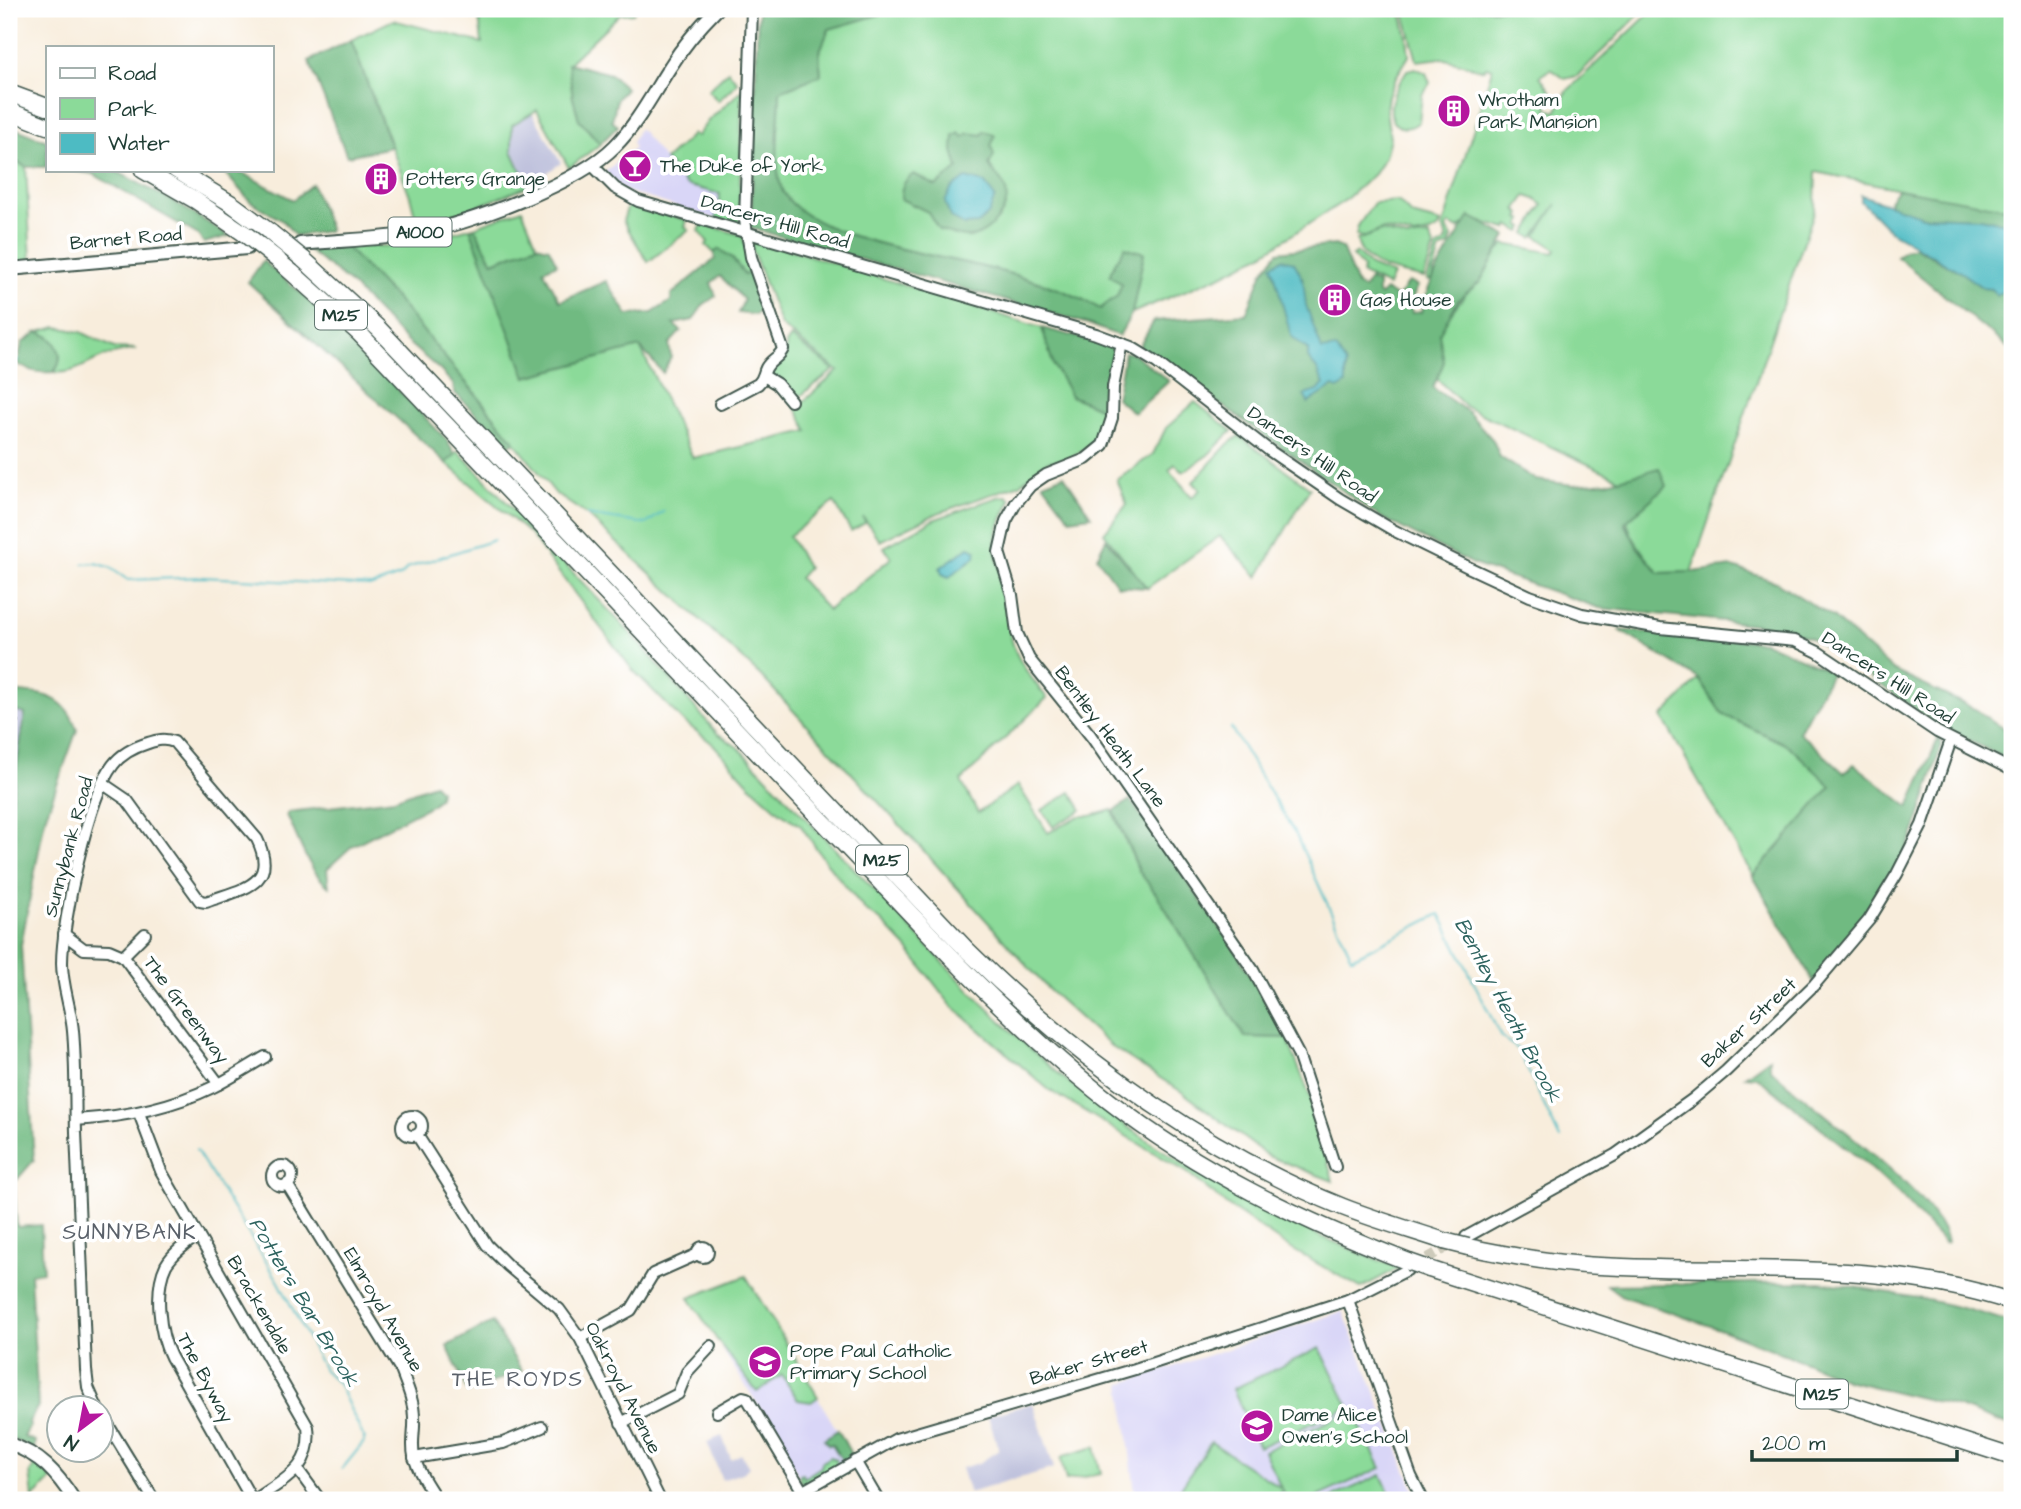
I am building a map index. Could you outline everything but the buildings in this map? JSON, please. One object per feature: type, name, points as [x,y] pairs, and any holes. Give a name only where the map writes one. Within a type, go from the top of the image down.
[{"type":"highway","points":[[9,93],[46,107]]},
{"type":"highway","points":[[9,111],[46,126]]},
{"type":"highway","name":"M25","points":[[146,172],[195,200],[246,241],[278,260],[319,295],[375,350],[962,968],[1041,1046],[1138,1123],[1231,1181],[1312,1223],[1408,1266],[1429,1269],[2012,1457]]},
{"type":"highway","name":"M25","points":[[179,172],[302,251],[967,950],[1041,1020],[1087,1058],[1153,1106],[1239,1157],[1343,1207],[1444,1241],[1467,1242],[1521,1258],[1598,1266],[1807,1268],[1883,1273],[1932,1280],[2012,1302]]},
{"type":"main road","name":"A1000","points":[[302,251],[449,225],[534,194],[592,165],[626,134],[682,49],[716,9]]},
{"type":"main road","name":"Barnet Road","points":[[9,269],[246,241]]},
{"type":"main road","points":[[10,1444],[31,1453],[46,1464],[74,1500]]},
{"type":"street","points":[[720,404],[758,384],[767,367],[782,352],[751,257],[746,232],[746,153],[752,9]]},
{"type":"street","name":"Dancers Hill Road","points":[[592,165],[628,198],[1122,343],[1157,363],[1270,451],[1330,492],[1395,531],[1468,568],[1547,603],[1618,622],[1795,641],[1818,652],[1951,740],[2012,770]]},
{"type":"street","name":"Bentley Heath Lane","points":[[1122,343],[1113,387],[1112,418],[1108,435],[1102,445],[1086,459],[1046,475],[1030,486],[1006,521],[999,552],[1012,595],[1017,633],[1029,659],[1091,736],[1253,970],[1298,1054],[1335,1167]]},
{"type":"street","points":[[764,376],[777,384],[790,401]]},
{"type":"street","name":"Sunnybank Road","points":[[91,1394],[86,1370],[73,1030],[62,964],[76,873],[102,783],[116,761],[130,751],[156,740],[174,741],[257,839],[264,872],[256,883],[206,902],[202,901],[192,892],[127,800],[102,783]]},
{"type":"street","name":"Baker Street","points":[[1467,1242],[1615,1155],[1637,1139],[1726,1071],[1814,985],[1869,920],[1897,874],[1922,825],[1951,740]]},
{"type":"street","name":"The Greenway","points":[[65,934],[84,949],[109,950],[122,956],[219,1084]]},
{"type":"street","points":[[122,956],[145,934]]},
{"type":"street","points":[[62,964],[84,949]]},
{"type":"street","points":[[76,1119],[139,1113],[187,1099],[265,1057]]},
{"type":"street","name":"Brackendale","points":[[139,1113],[161,1171],[305,1418],[309,1444],[298,1470]]},
{"type":"street","name":"Oakroyd Avenue","points":[[417,1135],[487,1245],[559,1309],[580,1338],[660,1500]]},
{"type":"street","name":"Elmroyd Avenue","points":[[287,1184],[401,1370],[410,1394],[414,1416],[414,1458],[437,1500]]},
{"type":"street","name":"The Byway","points":[[198,1236],[172,1258],[163,1273],[161,1331],[171,1356],[254,1500]]},
{"type":"street","points":[[580,1338],[631,1310],[653,1274],[698,1254]]},
{"type":"street","name":"Baker Street","points":[[787,1500],[888,1442],[1079,1386],[1348,1300],[1408,1266]]},
{"type":"street","points":[[1348,1300],[1406,1463],[1423,1500]]},
{"type":"street","points":[[621,1423],[678,1394],[687,1372],[711,1346]]},
{"type":"street","points":[[717,1412],[741,1397],[747,1398],[803,1492]]},
{"type":"street","points":[[414,1458],[503,1443],[542,1427]]},
{"type":"street","points":[[116,1438],[154,1500]]},
{"type":"street","points":[[855,1461],[878,1500]]},
{"type":"street","points":[[254,1500],[298,1470],[320,1500]]},
{"type":"shaded area","points":[[532,112],[561,163],[528,186],[512,151],[512,124]]},
{"type":"shaded area","points":[[639,128],[676,174],[721,194],[716,219],[623,190],[605,172],[634,148],[632,142]]},
{"type":"shaded area","points":[[9,709],[25,714],[9,818]]},
{"type":"shaded area","name":"Pope Paul Catholic Primary School","points":[[746,1276],[850,1452],[850,1458],[803,1484],[764,1414],[689,1298]]},
{"type":"shaded area","name":"Dame Alice Owen's School","points":[[1343,1311],[1418,1500],[1136,1500],[1121,1384]]},
{"type":"shaded area","points":[[1033,1403],[1054,1468],[969,1493],[961,1468],[979,1463],[999,1450],[988,1416]]},
{"type":"shaded area","points":[[722,1436],[731,1459],[741,1454],[749,1467],[744,1472],[722,1480],[707,1442]]},
{"type":"green space","points":[[478,9],[636,9],[633,13],[620,14],[569,63],[573,98],[579,119],[600,144],[569,168],[537,110],[512,125],[512,151],[528,186],[466,211],[417,224],[410,196],[351,40],[393,20],[482,43]]},
{"type":"green space","points":[[758,9],[899,9],[829,29],[819,53],[821,75],[780,91],[778,171],[783,192],[797,208],[818,221],[872,242],[1025,278],[1087,301],[1100,309],[1117,296],[1122,284],[1110,275],[1125,247],[1144,253],[1132,313],[1119,336],[1088,324],[751,228]]},
{"type":"green space","points":[[899,9],[1398,9],[1407,37],[1409,56],[1388,96],[1386,110],[1390,138],[1385,157],[1374,174],[1344,201],[1261,255],[1220,276],[1132,313],[1144,254],[1125,248],[1110,275],[1122,284],[1117,296],[1100,309],[1087,301],[1025,278],[872,242],[843,232],[817,221],[797,208],[783,192],[777,157],[780,90],[821,75],[819,53],[829,29]]},
{"type":"green space","points":[[1403,9],[1645,9],[1577,76],[1565,79],[1551,69],[1540,76],[1551,92],[1547,109],[1556,112],[1567,91],[1654,9],[2012,9],[2012,209],[1816,172],[1815,209],[1691,572],[1659,573],[1630,530],[1620,479],[1466,407],[1436,378],[1434,335],[1504,244],[1554,253],[1556,249],[1536,236],[1557,204],[1533,238],[1526,234],[1543,205],[1526,196],[1516,210],[1521,214],[1519,218],[1523,220],[1520,225],[1524,227],[1521,232],[1509,225],[1507,229],[1475,220],[1458,229],[1449,224],[1446,229],[1452,237],[1449,246],[1440,250],[1431,281],[1427,280],[1437,247],[1446,240],[1442,229],[1476,121],[1481,123],[1483,117],[1478,115],[1492,69],[1486,67],[1484,70],[1442,58],[1417,61]]},
{"type":"green space","points":[[351,40],[391,147],[347,156],[309,61]]},
{"type":"green space","points":[[568,63],[610,74],[626,88],[617,99],[612,121],[618,126],[600,144],[579,119]]},
{"type":"green space","points":[[1415,68],[1426,73],[1430,83],[1422,95],[1419,122],[1403,127],[1393,122],[1392,101],[1407,70]]},
{"type":"green space","points":[[728,71],[738,82],[718,101],[708,90]]},
{"type":"green space","points":[[742,90],[739,225],[716,219],[720,194],[686,185],[665,160],[693,134],[697,136],[708,121]]},
{"type":"green space","points":[[9,126],[46,141],[46,167],[26,167],[9,158]]},
{"type":"green space","points":[[984,131],[995,135],[991,146],[994,155],[989,165],[1005,188],[1007,196],[1003,212],[985,231],[971,237],[939,230],[928,212],[901,199],[903,185],[914,174],[936,186],[958,168],[953,151],[954,136],[960,133],[963,137],[969,133],[982,135]]},
{"type":"green space","points":[[9,158],[26,167],[31,261],[9,264]]},
{"type":"green space","points":[[82,172],[118,172],[178,204],[229,236],[204,243],[198,235],[93,174]]},
{"type":"green space","points":[[224,172],[241,172],[293,200],[312,184],[330,231],[295,236],[284,222],[250,201]]},
{"type":"green space","points":[[1897,189],[2012,209],[2012,224],[1980,218],[1923,216],[1891,207],[1889,201]]},
{"type":"green space","points":[[1398,201],[1412,215],[1441,223],[1439,228],[1414,236],[1383,229],[1365,237],[1356,236],[1358,226],[1374,203]]},
{"type":"green space","points":[[632,204],[687,220],[685,227],[689,230],[648,262],[623,221],[627,208]]},
{"type":"green space","points":[[522,209],[537,245],[492,262],[474,227]]},
{"type":"green space","points":[[1470,216],[1506,236],[1480,282],[1459,299],[1439,334],[1444,362],[1433,388],[1468,412],[1493,440],[1500,457],[1536,480],[1573,485],[1608,482],[1659,468],[1666,486],[1625,523],[1638,548],[1659,573],[1733,567],[1776,582],[1834,618],[1894,671],[1977,710],[2012,732],[2012,762],[1931,721],[1809,637],[1762,625],[1599,608],[1473,564],[1380,517],[1139,347],[1154,321],[1246,314],[1263,272],[1278,252],[1335,245],[1342,248],[1357,285],[1363,289],[1370,280],[1378,284],[1378,294],[1381,295],[1385,290],[1398,298],[1408,282],[1418,286],[1410,303],[1412,313],[1421,312],[1435,274]]},
{"type":"green space","points":[[702,224],[742,235],[749,260],[749,273],[745,275],[732,258],[719,249],[714,253],[706,245],[708,242],[699,231]]},
{"type":"green space","points":[[474,227],[493,262],[537,245],[549,248],[557,264],[543,270],[560,301],[606,281],[628,315],[652,313],[671,301],[671,295],[715,259],[714,253],[719,249],[732,258],[745,275],[749,273],[746,265],[749,260],[766,305],[755,315],[738,313],[744,300],[720,276],[711,283],[716,296],[703,305],[693,320],[673,324],[681,331],[669,344],[671,357],[663,373],[640,347],[526,377],[470,228]]},
{"type":"green space","points":[[470,228],[526,377],[640,347],[693,458],[808,431],[796,408],[838,371],[781,326],[752,249],[753,238],[1042,328],[1053,364],[1071,396],[1104,410],[1100,434],[1089,446],[1070,458],[1047,462],[1020,484],[938,513],[880,541],[863,517],[865,523],[851,531],[834,502],[789,536],[808,568],[799,578],[828,610],[891,558],[884,547],[933,520],[998,497],[1007,496],[1011,500],[998,530],[996,550],[1009,604],[1011,637],[1021,662],[1047,698],[961,781],[978,813],[1018,785],[1048,833],[1079,816],[1091,816],[1112,810],[1139,871],[1157,895],[1245,1037],[1287,1038],[1311,1099],[1333,1181],[1268,1156],[1185,1094],[1112,1047],[1048,989],[761,676],[587,515],[556,494],[472,389],[345,246],[390,246],[419,242]]},
{"type":"green space","points":[[1382,231],[1407,238],[1429,236],[1434,246],[1424,278],[1383,268],[1366,257],[1357,240]]},
{"type":"green space","points":[[345,246],[400,303],[515,442],[508,446],[455,393],[453,384],[440,370],[406,341],[350,283],[308,250]]},
{"type":"green space","points":[[1914,247],[1959,271],[1983,288],[2012,295],[2012,351],[1897,257]]},
{"type":"green space","points":[[1357,253],[1370,266],[1393,275],[1388,286],[1362,274],[1363,268],[1352,256]]},
{"type":"green space","points":[[263,261],[319,308],[447,440],[455,455],[446,463],[248,282]]},
{"type":"green space","points":[[57,327],[81,332],[114,348],[136,349],[108,355],[68,372],[54,372],[60,360],[58,348],[50,338],[38,332]]},
{"type":"green space","points":[[1042,328],[1110,345],[1114,354],[1104,410],[1071,396],[1053,364]]},
{"type":"green space","points":[[38,332],[50,338],[58,348],[60,360],[54,372],[27,369],[18,364],[22,343]]},
{"type":"green space","points":[[791,337],[834,370],[794,401],[770,374],[769,369],[786,357],[786,344]]},
{"type":"green space","points":[[1125,352],[1134,354],[1169,381],[1134,413],[1116,398]]},
{"type":"green space","points":[[1195,402],[1232,431],[1208,455],[1183,472],[1175,464],[1169,470],[1192,497],[1200,490],[1193,482],[1228,444],[1239,436],[1310,488],[1258,577],[1220,536],[1147,588],[1104,533],[1127,504],[1117,480],[1153,454],[1166,428]]},
{"type":"green space","points":[[458,451],[634,637],[717,733],[740,749],[966,986],[1056,1071],[1154,1145],[1232,1192],[1314,1233],[1399,1268],[1361,1288],[1288,1247],[1227,1205],[1188,1173],[1049,1090],[951,1005],[906,947],[881,921],[866,911],[825,861],[801,826],[780,812],[751,786],[713,744],[683,721],[632,669],[529,533],[446,463]]},
{"type":"green space","points":[[1064,475],[1091,516],[1070,519],[1043,483]]},
{"type":"green space","points":[[1106,539],[1147,588],[1118,586],[1097,557]]},
{"type":"green space","points":[[1619,630],[1765,642],[1832,672],[1799,732],[1844,773],[1854,764],[1909,807],[1939,737],[1941,746],[1916,827],[1903,858],[1867,916],[1813,981],[1753,876],[1831,786],[1789,746],[1722,714],[1699,679]]},
{"type":"green space","points":[[1699,679],[1722,714],[1789,746],[1832,786],[1753,876],[1662,717]]},
{"type":"green space","points":[[9,691],[42,695],[59,702],[72,718],[77,730],[45,818],[21,945],[34,1160],[14,1183],[17,1227],[41,1225],[43,1272],[30,1274],[38,1406],[24,1437],[35,1441],[34,1449],[9,1438],[9,818],[25,714],[9,709]]},
{"type":"green space","points":[[434,784],[440,790],[439,797],[433,804],[352,846],[327,869],[329,887],[309,863],[287,815],[289,812],[394,799]]},
{"type":"green space","points":[[1071,792],[1082,810],[1053,827],[1042,810]]},
{"type":"green space","points":[[1130,800],[1234,948],[1287,1038],[1245,1037],[1157,895],[1139,871],[1114,811]]},
{"type":"green space","points":[[1770,1058],[1770,1068],[1788,1085],[1870,1151],[1921,1200],[1938,1222],[1947,1242],[1944,1243],[1899,1194],[1865,1163],[1757,1077],[1745,1076]]},
{"type":"green space","points":[[746,1276],[818,1397],[811,1402],[798,1400],[782,1375],[757,1392],[689,1298]]},
{"type":"green space","points":[[1821,1282],[1941,1303],[2012,1323],[2012,1427],[1959,1407],[1846,1380],[1719,1329],[1622,1296],[1607,1285]]},
{"type":"green space","points":[[492,1322],[522,1371],[468,1392],[447,1346]]},
{"type":"green space","points":[[1320,1348],[1349,1407],[1259,1447],[1233,1389]]},
{"type":"green space","points":[[1352,1410],[1381,1468],[1310,1500],[1287,1500],[1282,1490],[1275,1500],[1200,1500],[1181,1488],[1211,1442],[1281,1488],[1264,1451]]},
{"type":"green space","points":[[838,1430],[850,1452],[850,1458],[843,1462],[832,1444],[829,1445],[824,1439]]},
{"type":"green space","points":[[1095,1447],[1101,1474],[1066,1480],[1061,1459]]},
{"type":"green space","points":[[18,1453],[37,1464],[52,1479],[33,1498],[30,1472],[34,1467]]},
{"type":"green space","points":[[830,1457],[836,1460],[836,1467],[803,1484],[799,1478],[800,1474],[803,1473],[804,1478],[821,1467],[822,1462]]},
{"type":"green space","points":[[1381,1475],[1393,1500],[1326,1500]]},
{"type":"water","points":[[966,178],[984,183],[995,197],[989,214],[978,224],[964,225],[950,217],[945,202],[951,189]]},
{"type":"water","points":[[1861,195],[1923,216],[1980,218],[2012,224],[2012,295],[2004,291],[1997,296],[1991,289],[1983,288],[1890,231],[1861,201]]},
{"type":"water","points":[[1282,259],[1294,262],[1303,279],[1306,305],[1322,350],[1336,348],[1346,364],[1346,384],[1338,389],[1334,386],[1308,403],[1304,395],[1318,391],[1324,384],[1308,358],[1308,350],[1291,336],[1272,265]]},
{"type":"water","points":[[969,547],[976,550],[975,557],[949,577],[942,574],[940,568]]},
{"type":"waterway","name":"Potters Bar Brook","points":[[9,362],[18,360]]},
{"type":"waterway","points":[[587,515],[646,524],[664,511]]},
{"type":"waterway","points":[[83,564],[96,563],[109,567],[128,580],[203,577],[372,586],[402,575],[407,568],[494,540]]},
{"type":"waterway","name":"Bentley Heath Brook","points":[[1231,728],[1296,835],[1352,958],[1440,914],[1501,1037],[1518,1049],[1560,1139]]},
{"type":"waterway","name":"Potters Bar Brook","points":[[196,1150],[279,1282],[324,1370],[338,1383],[364,1438],[364,1442],[342,1469]]},
{"type":"tunnel","points":[[1414,1266],[1454,1243]]},
{"type":"railway","points":[[9,767],[18,720]]},
{"type":"place","name":"Wrotham Park Mansion","points":[[1454,111]]},
{"type":"place","name":"The Duke of York","points":[[635,166]]},
{"type":"place","name":"Potters Grange","points":[[381,179]]},
{"type":"place","name":"Gas House","points":[[1335,300]]},
{"type":"place","name":"Pope Paul Catholic Primary School","points":[[765,1362]]},
{"type":"place","name":"Dame Alice Owen's School","points":[[1257,1426]]},
{"type":"district","name":"SUNNYBANK","points":[[130,1232]]},
{"type":"district","name":"THE ROYDS","points":[[518,1379]]}]
